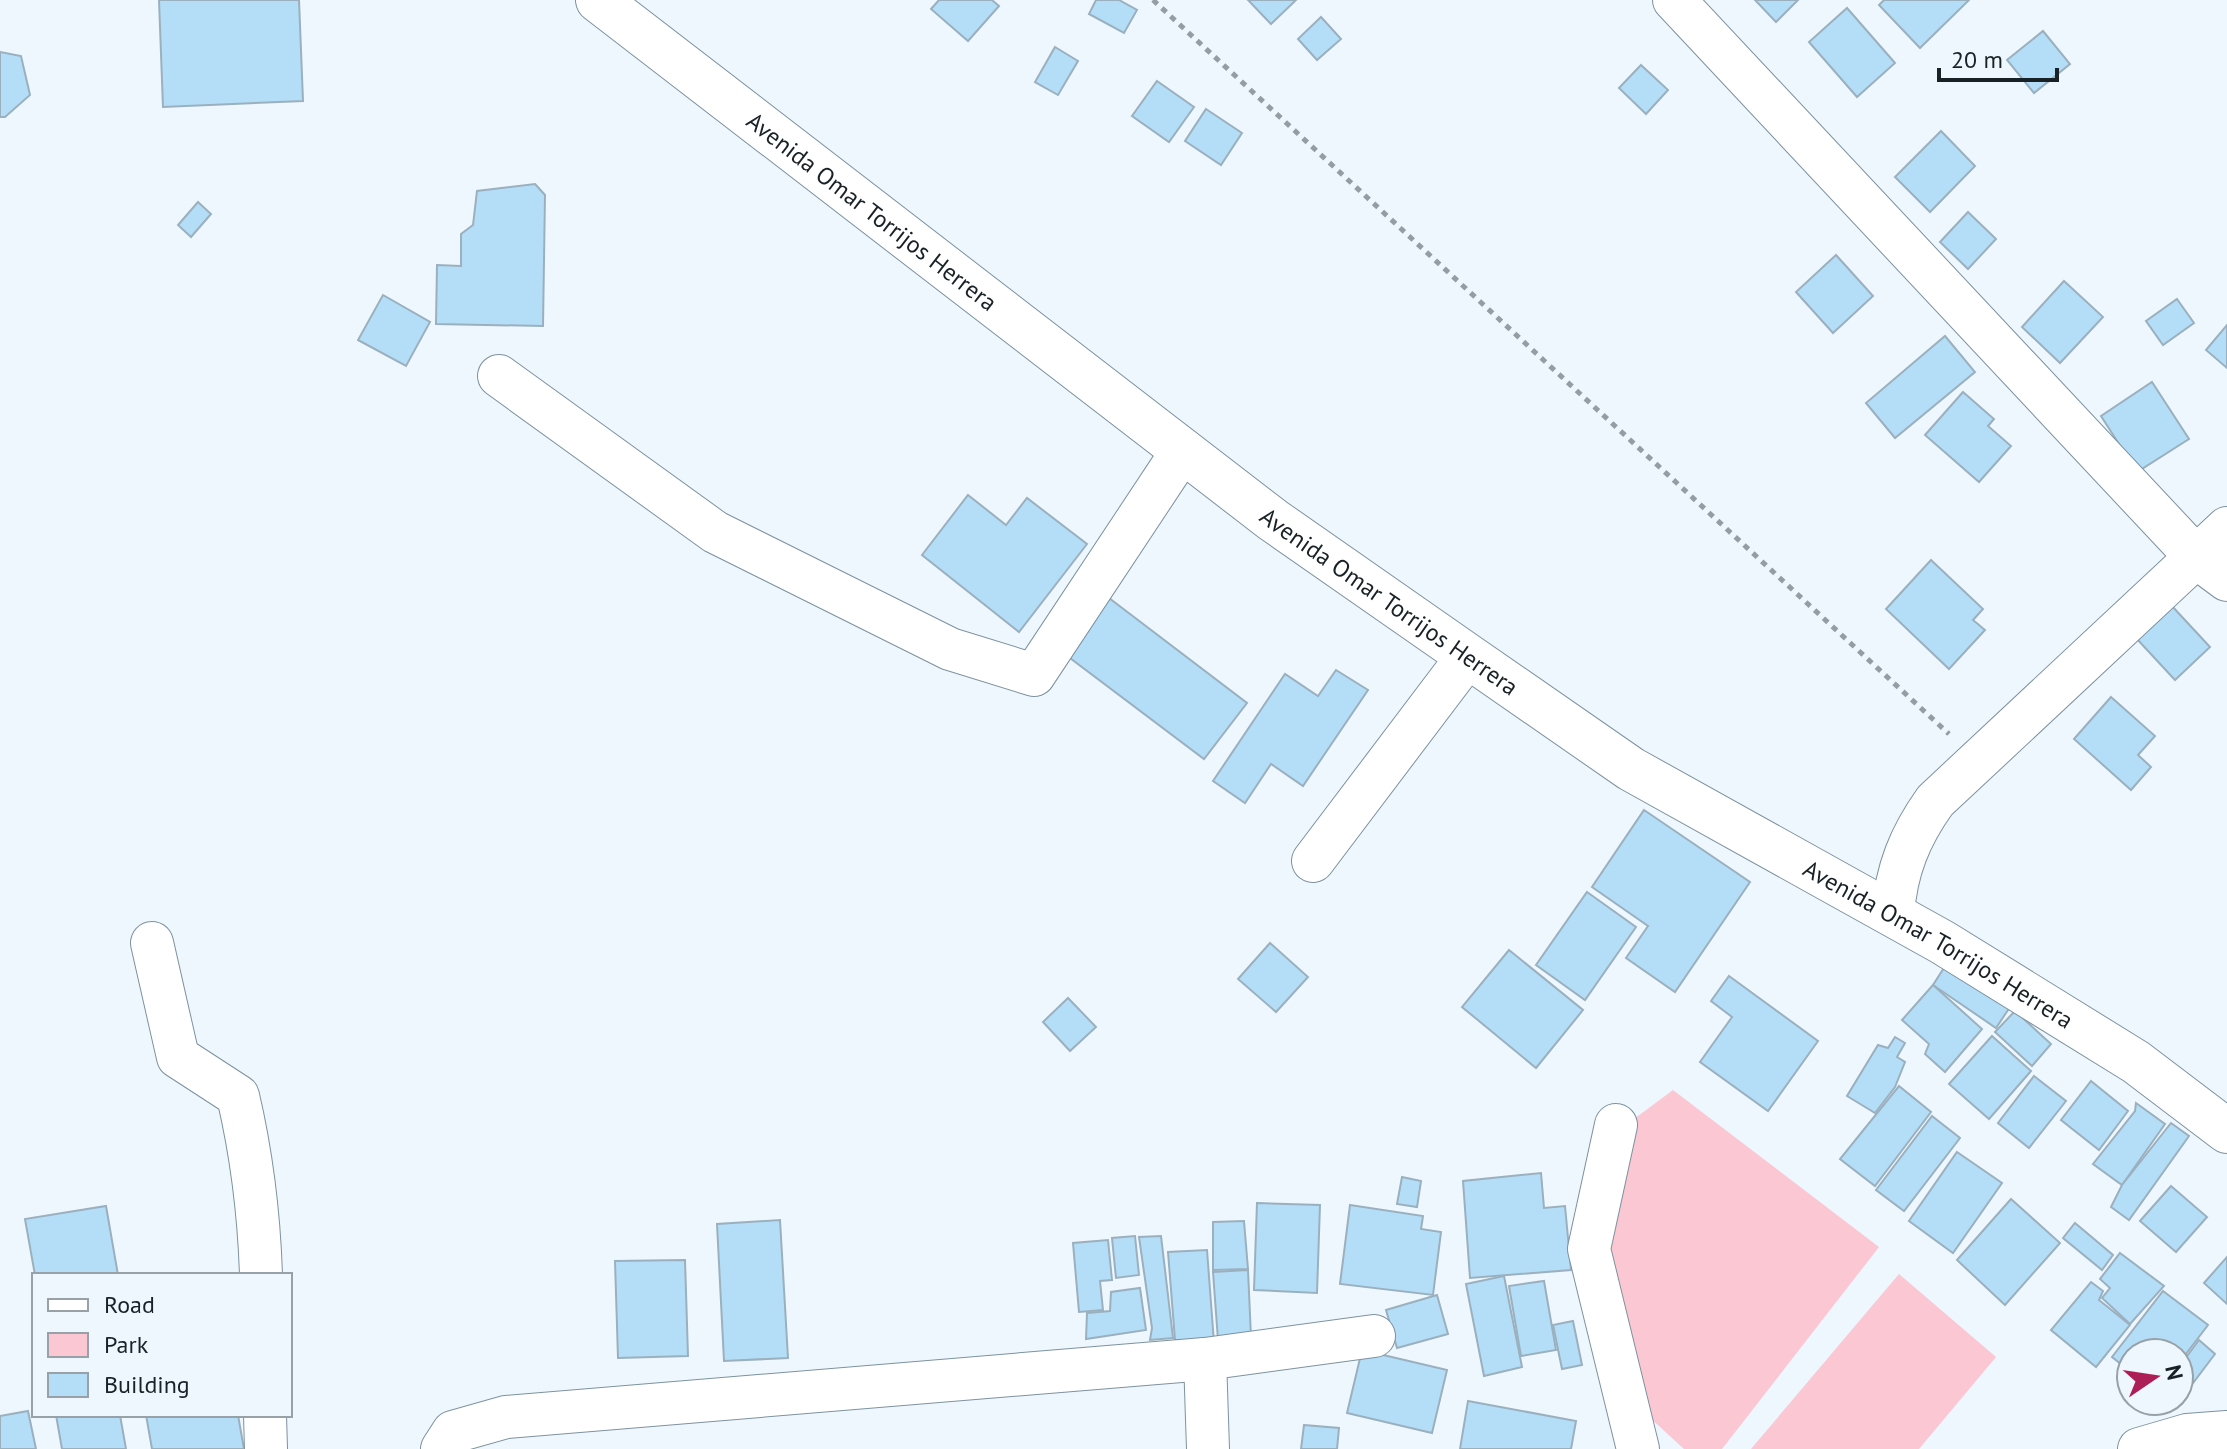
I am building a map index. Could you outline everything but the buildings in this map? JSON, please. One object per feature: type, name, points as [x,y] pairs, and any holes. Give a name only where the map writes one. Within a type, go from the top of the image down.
[{"type":"street","name":"Avenida Omar Torrijos Herrera","points":[[598,0],[1273,520],[1468,656],[1631,769],[1893,914],[2136,1062],[2227,1131]]},
{"type":"street","points":[[1674,0],[2212,568]]},
{"type":"street","points":[[499,376],[715,532],[950,649],[1034,675],[1183,450]]},
{"type":"street","points":[[1893,914],[1895,887],[1911,835],[1935,801],[2212,568],[2227,528]]},
{"type":"street","points":[[1313,861],[1468,656]]},
{"type":"street","points":[[152,943],[178,1057],[238,1096],[251,1152],[260,1219],[261,1273]]},
{"type":"street","points":[[1616,1125],[1589,1249],[1638,1449]]},
{"type":"street","points":[[442,1449],[453,1432],[506,1417],[1205,1359],[1374,1336]]},
{"type":"street","points":[[1205,1359],[1208,1449]]},
{"type":"street","points":[[265,1417],[266,1449]]},
{"type":"street","points":[[2139,1449],[2187,1435],[2227,1432]]},
{"type":"path","points":[[1153,0],[1979,762]]},
{"type":"green space","points":[[1673,1090],[1879,1247],[1722,1449],[1684,1449],[1636,1405],[1602,1248],[1634,1119]]},
{"type":"green space","points":[[1899,1274],[1996,1357],[1919,1449],[1751,1449]]}]
